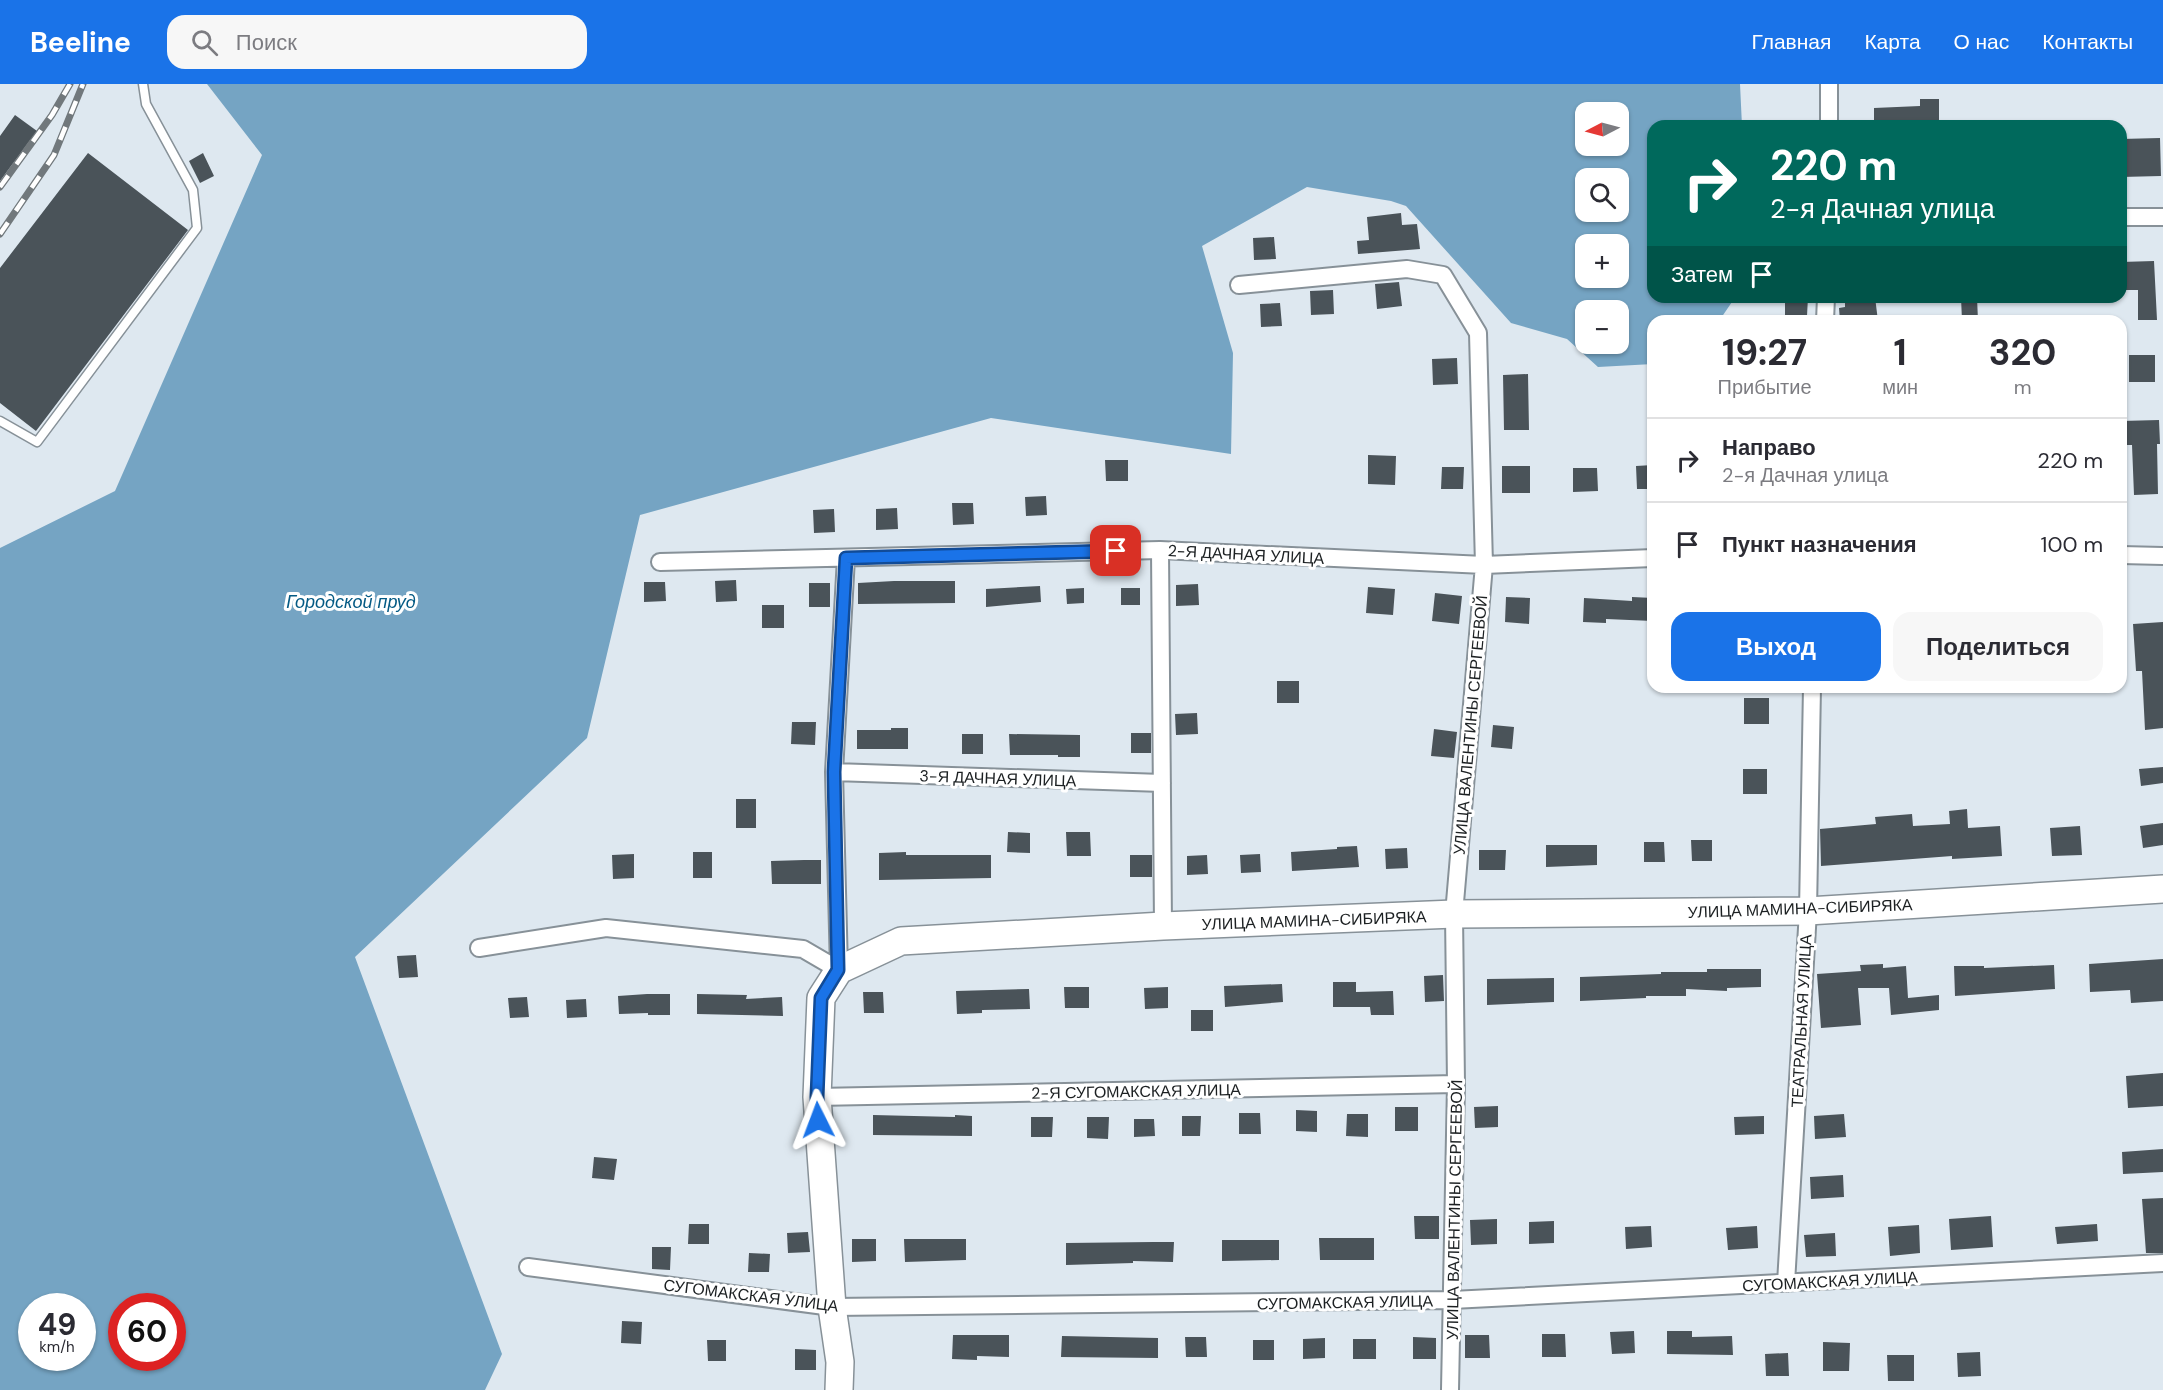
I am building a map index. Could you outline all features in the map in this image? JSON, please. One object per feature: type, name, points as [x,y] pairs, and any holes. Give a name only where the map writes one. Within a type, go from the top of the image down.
[{"type":"main road","name":"УЛИЦА МАМИНА-СИБИРЯКА","points":[[838,970],[901,941],[1163,926],[1454,914],[1808,911],[2163,889]]},
{"type":"main road","points":[[838,970],[821,998],[817,1097],[832,1307],[840,1362],[839,1390]]},
{"type":"street","points":[[1829,84],[1829,120]]},
{"type":"street","points":[[2127,217],[2163,217]]},
{"type":"street","name":"УЛИЦА ВАЛЕНТИНЫ СЕРГЕЕВОЙ","points":[[1239,285],[1407,269],[1443,275],[1478,333],[1484,565],[1454,914],[1456,1084],[1450,1390]]},
{"type":"street","points":[[1160,550],[1163,926]]},
{"type":"street","name":"2-Я ДАЧНАЯ УЛИЦА","points":[[660,562],[1160,550],[1484,565],[1647,558]]},
{"type":"street","points":[[2127,555],[2163,556]]},
{"type":"street","points":[[838,970],[834,772],[846,558]]},
{"type":"street","name":"ТЕАТРАЛЬНАЯ УЛИЦА","points":[[1786,1283],[1808,911],[1812,693]]},
{"type":"street","name":"3-Я ДАЧНАЯ УЛИЦА","points":[[834,772],[1162,783]]},
{"type":"street","points":[[479,948],[606,928],[803,949],[838,970]]},
{"type":"street","name":"2-Я СУГОМАКСКАЯ УЛИЦА","points":[[817,1097],[1456,1084]]},
{"type":"street","name":"СУГОМАКСКАЯ УЛИЦА","points":[[528,1267],[832,1307],[1452,1300],[2163,1263]]},
{"type":"lane","points":[[0,421],[37,442],[197,228],[193,190],[146,104],[143,84]]},
{"type":"water","name":"Городской пруд","points":[[207,84],[1740,84],[1742,120],[1647,120],[1647,303],[1731,303],[1723,315],[1647,315],[1647,364],[1598,367],[1584,354],[1629,354],[1629,300],[1575,300],[1575,346],[1567,339],[1511,323],[1406,206],[1391,201],[1307,187],[1202,246],[1233,353],[1231,454],[991,418],[640,515],[587,738],[355,957],[502,1354],[485,1390],[0,1390],[0,548],[115,491],[262,155]]},
{"type":"building","points":[[1920,99],[1939,99],[1939,120],[1874,120],[1874,108],[1920,106]]},
{"type":"building","points":[[15,115],[37,131],[0,181],[0,136]]},
{"type":"building","points":[[2160,138],[2161,176],[2127,177],[2127,139]]},
{"type":"building","points":[[88,153],[188,230],[36,431],[0,403],[0,268]]},
{"type":"building","points":[[203,153],[214,176],[200,183],[189,161]]},
{"type":"building","points":[[1401,213],[1402,225],[1417,224],[1420,249],[1358,254],[1357,241],[1369,240],[1367,217]]},
{"type":"building","points":[[1274,237],[1276,259],[1254,260],[1253,238]]},
{"type":"building","points":[[2154,261],[2157,320],[2138,320],[2138,290],[2127,290],[2127,262]]},
{"type":"building","points":[[1399,282],[1402,306],[1377,309],[1375,284]]},
{"type":"building","points":[[1333,290],[1334,314],[1311,315],[1310,291]]},
{"type":"building","points":[[1280,303],[1282,326],[1261,327],[1260,304]]},
{"type":"building","points":[[1785,303],[1808,303],[1807,315],[1785,315]]},
{"type":"building","points":[[1845,303],[1876,303],[1877,315],[1840,315],[1839,308],[1845,307]]},
{"type":"building","points":[[1961,303],[1977,303],[1978,315],[1962,315]]},
{"type":"building","points":[[2129,355],[2155,355],[2155,382],[2129,382]]},
{"type":"building","points":[[1457,358],[1458,384],[1433,385],[1432,359]]},
{"type":"building","points":[[1528,374],[1529,430],[1504,430],[1503,375]]},
{"type":"building","points":[[2159,420],[2158,494],[2134,495],[2132,445],[2127,445],[2127,421]]},
{"type":"building","points":[[1368,455],[1396,456],[1395,485],[1368,484]]},
{"type":"building","points":[[1105,460],[1128,460],[1128,481],[1106,481]]},
{"type":"building","points":[[1647,465],[1647,489],[1637,489],[1636,466]]},
{"type":"building","points":[[1502,466],[1530,466],[1530,493],[1502,493]]},
{"type":"building","points":[[1442,467],[1464,467],[1463,489],[1441,489]]},
{"type":"building","points":[[1573,468],[1597,468],[1598,491],[1573,492]]},
{"type":"building","points":[[1046,496],[1047,515],[1026,516],[1025,497]]},
{"type":"building","points":[[952,503],[973,503],[974,524],[953,525]]},
{"type":"building","points":[[897,508],[898,529],[876,530],[876,509]]},
{"type":"building","points":[[834,509],[835,532],[814,533],[813,510]]},
{"type":"building","points":[[736,580],[737,601],[716,602],[715,581]]},
{"type":"building","points":[[955,581],[955,603],[858,604],[858,583]]},
{"type":"building","points":[[644,582],[665,582],[666,601],[644,602]]},
{"type":"building","points":[[809,583],[830,583],[830,607],[809,607]]},
{"type":"building","points":[[1198,584],[1199,605],[1176,606],[1176,585]]},
{"type":"building","points":[[1040,586],[1041,602],[986,607],[986,589]]},
{"type":"building","points":[[1368,587],[1395,589],[1393,615],[1366,613]]},
{"type":"building","points":[[1084,588],[1084,603],[1067,604],[1066,589]]},
{"type":"building","points":[[1121,588],[1140,588],[1140,605],[1121,605]]},
{"type":"building","points":[[1435,593],[1462,596],[1459,624],[1432,621]]},
{"type":"building","points":[[1506,597],[1530,598],[1529,624],[1505,622]]},
{"type":"building","points":[[1632,597],[1647,598],[1647,621],[1606,619],[1606,623],[1583,622],[1584,598],[1632,601]]},
{"type":"building","points":[[762,605],[784,605],[784,628],[762,628]]},
{"type":"building","points":[[2163,622],[2163,728],[2145,730],[2142,671],[2136,671],[2133,624]]},
{"type":"building","points":[[1277,681],[1299,681],[1299,703],[1277,703]]},
{"type":"building","points":[[1744,698],[1769,698],[1769,724],[1744,724]]},
{"type":"building","points":[[1197,713],[1198,734],[1176,735],[1175,714]]},
{"type":"building","points":[[792,722],[816,722],[815,745],[791,744]]},
{"type":"building","points":[[1493,725],[1514,727],[1512,749],[1491,747]]},
{"type":"building","points":[[891,728],[908,728],[908,749],[857,749],[857,730],[891,730]]},
{"type":"building","points":[[1434,729],[1457,732],[1454,758],[1431,756]]},
{"type":"building","points":[[1131,733],[1151,733],[1151,753],[1131,753]]},
{"type":"building","points":[[962,734],[983,734],[983,754],[962,754]]},
{"type":"building","points":[[1009,734],[1080,735],[1080,757],[1010,755]]},
{"type":"building","points":[[2163,767],[2163,783],[2141,786],[2139,769]]},
{"type":"building","points":[[1743,769],[1767,769],[1767,794],[1743,794]]},
{"type":"building","points":[[736,799],[756,799],[756,828],[736,828]]},
{"type":"building","points":[[1967,809],[1968,828],[2000,826],[2002,856],[1952,859],[1952,856],[1821,866],[1820,829],[1876,824],[1875,817],[1912,814],[1913,826],[1950,824],[1949,811]]},
{"type":"building","points":[[2163,823],[2163,845],[2143,848],[2140,826]]},
{"type":"building","points":[[2080,826],[2082,855],[2052,856],[2050,828]]},
{"type":"building","points":[[1008,832],[1030,833],[1030,853],[1007,852]]},
{"type":"building","points":[[1066,832],[1090,832],[1091,856],[1067,856]]},
{"type":"building","points":[[1691,840],[1712,840],[1712,861],[1692,861]]},
{"type":"building","points":[[1644,842],[1664,842],[1665,862],[1644,862]]},
{"type":"building","points":[[1546,845],[1597,845],[1597,865],[1546,867]]},
{"type":"building","points":[[1357,846],[1359,867],[1292,871],[1291,852]]},
{"type":"building","points":[[1407,848],[1408,868],[1386,869],[1385,849]]},
{"type":"building","points":[[1479,850],[1506,850],[1505,870],[1479,870]]},
{"type":"building","points":[[693,852],[712,852],[712,878],[693,878]]},
{"type":"building","points":[[906,852],[906,855],[991,855],[991,878],[879,880],[879,853]]},
{"type":"building","points":[[634,854],[634,878],[613,879],[612,855]]},
{"type":"building","points":[[1260,854],[1261,872],[1241,873],[1240,855]]},
{"type":"building","points":[[1130,855],[1152,855],[1152,877],[1130,877]]},
{"type":"building","points":[[1207,855],[1208,874],[1187,875],[1187,856]]},
{"type":"building","points":[[821,860],[821,884],[772,884],[771,861]]},
{"type":"building","points":[[416,955],[418,977],[399,978],[397,956]]},
{"type":"building","points":[[2163,959],[2163,1001],[2131,1003],[2130,990],[2090,992],[2089,964]]},
{"type":"building","points":[[1883,964],[1883,968],[1906,966],[1908,998],[1939,995],[1939,1010],[1891,1015],[1889,988],[1858,988],[1861,1025],[1821,1028],[1817,974],[1861,971],[1860,965]]},
{"type":"building","points":[[2054,965],[2055,989],[1955,996],[1954,966],[1984,966],[1984,968]]},
{"type":"building","points":[[1707,969],[1761,969],[1761,987],[1727,988],[1727,991],[1686,989],[1686,996],[1646,996],[1646,998],[1580,1001],[1580,977],[1661,974],[1661,972],[1707,972]]},
{"type":"building","points":[[1443,975],[1444,1001],[1425,1002],[1424,976]]},
{"type":"building","points":[[1554,978],[1554,1002],[1487,1005],[1487,979]]},
{"type":"building","points":[[1333,982],[1356,982],[1356,992],[1393,991],[1394,1015],[1371,1015],[1370,1007],[1333,1007]]},
{"type":"building","points":[[1282,984],[1283,1002],[1225,1007],[1224,986]]},
{"type":"building","points":[[1064,987],[1089,987],[1089,1008],[1065,1008]]},
{"type":"building","points":[[1168,987],[1168,1008],[1145,1009],[1144,988]]},
{"type":"building","points":[[1029,989],[1030,1009],[982,1010],[982,1013],[957,1014],[956,991]]},
{"type":"building","points":[[863,992],[883,992],[884,1013],[864,1013]]},
{"type":"building","points":[[670,994],[670,1015],[619,1014],[618,996]]},
{"type":"building","points":[[697,994],[747,995],[746,999],[782,997],[783,1016],[697,1014]]},
{"type":"building","points":[[527,997],[529,1017],[510,1018],[508,998]]},
{"type":"building","points":[[586,999],[587,1017],[567,1018],[566,1000]]},
{"type":"building","points":[[1191,1010],[1213,1010],[1213,1031],[1191,1031]]},
{"type":"building","points":[[2163,1073],[2163,1106],[2128,1108],[2126,1076]]},
{"type":"building","points":[[1498,1106],[1498,1127],[1475,1128],[1474,1107]]},
{"type":"building","points":[[1395,1107],[1418,1107],[1418,1131],[1395,1131]]},
{"type":"building","points":[[1296,1110],[1317,1111],[1317,1132],[1296,1131]]},
{"type":"building","points":[[1239,1113],[1260,1113],[1261,1134],[1239,1134]]},
{"type":"building","points":[[1347,1114],[1368,1114],[1368,1137],[1346,1136]]},
{"type":"building","points":[[1844,1114],[1846,1137],[1815,1139],[1814,1116]]},
{"type":"building","points":[[873,1115],[972,1116],[972,1136],[873,1135]]},
{"type":"building","points":[[1182,1116],[1201,1116],[1200,1136],[1182,1136]]},
{"type":"building","points":[[1764,1116],[1764,1134],[1735,1135],[1734,1117]]},
{"type":"building","points":[[1031,1117],[1053,1117],[1052,1137],[1031,1137]]},
{"type":"building","points":[[1087,1117],[1109,1117],[1108,1139],[1087,1138]]},
{"type":"building","points":[[1134,1119],[1154,1119],[1155,1136],[1134,1137]]},
{"type":"building","points":[[2163,1149],[2163,1172],[2123,1174],[2122,1152]]},
{"type":"building","points":[[594,1157],[617,1159],[614,1180],[592,1178]]},
{"type":"building","points":[[1843,1175],[1844,1197],[1811,1199],[1810,1177]]},
{"type":"building","points":[[2163,1198],[2163,1253],[2146,1253],[2142,1199]]},
{"type":"building","points":[[1414,1216],[1439,1216],[1439,1239],[1415,1239]]},
{"type":"building","points":[[1991,1216],[1993,1247],[1951,1250],[1949,1219]]},
{"type":"building","points":[[1497,1219],[1497,1244],[1471,1245],[1470,1220]]},
{"type":"building","points":[[1554,1221],[1554,1243],[1529,1244],[1529,1222]]},
{"type":"building","points":[[689,1224],[709,1224],[709,1244],[688,1244]]},
{"type":"building","points":[[2097,1224],[2098,1241],[2057,1244],[2055,1227]]},
{"type":"building","points":[[1919,1225],[1920,1253],[1890,1256],[1888,1227]]},
{"type":"building","points":[[1651,1226],[1652,1247],[1626,1249],[1625,1227]]},
{"type":"building","points":[[1757,1226],[1758,1248],[1728,1250],[1726,1228]]},
{"type":"building","points":[[808,1232],[810,1252],[788,1253],[787,1233]]},
{"type":"building","points":[[1835,1233],[1836,1256],[1806,1257],[1804,1235]]},
{"type":"building","points":[[1319,1238],[1374,1238],[1374,1260],[1320,1260]]},
{"type":"building","points":[[852,1239],[876,1239],[876,1261],[852,1262]]},
{"type":"building","points":[[904,1239],[966,1239],[966,1260],[905,1262]]},
{"type":"building","points":[[1222,1240],[1279,1240],[1279,1260],[1222,1261]]},
{"type":"building","points":[[1174,1242],[1173,1262],[1133,1261],[1133,1263],[1066,1265],[1066,1243]]},
{"type":"building","points":[[652,1247],[671,1247],[670,1270],[652,1269]]},
{"type":"building","points":[[749,1253],[770,1254],[769,1272],[748,1272]]},
{"type":"building","points":[[622,1321],[642,1322],[641,1344],[621,1343]]},
{"type":"building","points":[[1634,1331],[1635,1353],[1612,1354],[1610,1332]]},
{"type":"building","points":[[1667,1331],[1692,1331],[1692,1337],[1732,1336],[1733,1355],[1667,1354]]},
{"type":"building","points":[[1542,1334],[1565,1334],[1566,1357],[1542,1357]]},
{"type":"building","points":[[953,1335],[1009,1335],[1009,1357],[977,1356],[977,1360],[952,1359]]},
{"type":"building","points":[[1465,1335],[1489,1335],[1490,1358],[1465,1358]]},
{"type":"building","points":[[1062,1336],[1158,1338],[1158,1358],[1061,1357]]},
{"type":"building","points":[[1185,1337],[1206,1337],[1207,1357],[1186,1357]]},
{"type":"building","points":[[1413,1337],[1436,1338],[1436,1359],[1413,1359]]},
{"type":"building","points":[[1325,1338],[1325,1358],[1303,1359],[1303,1339]]},
{"type":"building","points":[[1353,1339],[1376,1339],[1376,1359],[1353,1359]]},
{"type":"building","points":[[707,1340],[726,1340],[726,1361],[708,1361]]},
{"type":"building","points":[[1253,1340],[1274,1340],[1274,1360],[1253,1360]]},
{"type":"building","points":[[1823,1342],[1850,1343],[1849,1371],[1823,1371]]},
{"type":"building","points":[[795,1349],[816,1350],[816,1370],[795,1370]]},
{"type":"building","points":[[1980,1352],[1981,1376],[1958,1377],[1957,1353]]},
{"type":"building","points":[[1788,1353],[1789,1376],[1766,1376],[1765,1354]]},
{"type":"building","points":[[1887,1355],[1914,1355],[1914,1381],[1888,1381]]},
{"type":"railway","points":[[0,187],[52,115],[70,84]]},
{"type":"railway","points":[[0,234],[54,155],[83,84]]},
{"type":"route","points":[[818,1120],[821,998],[838,970],[834,772],[846,558],[1116,551]]}]
